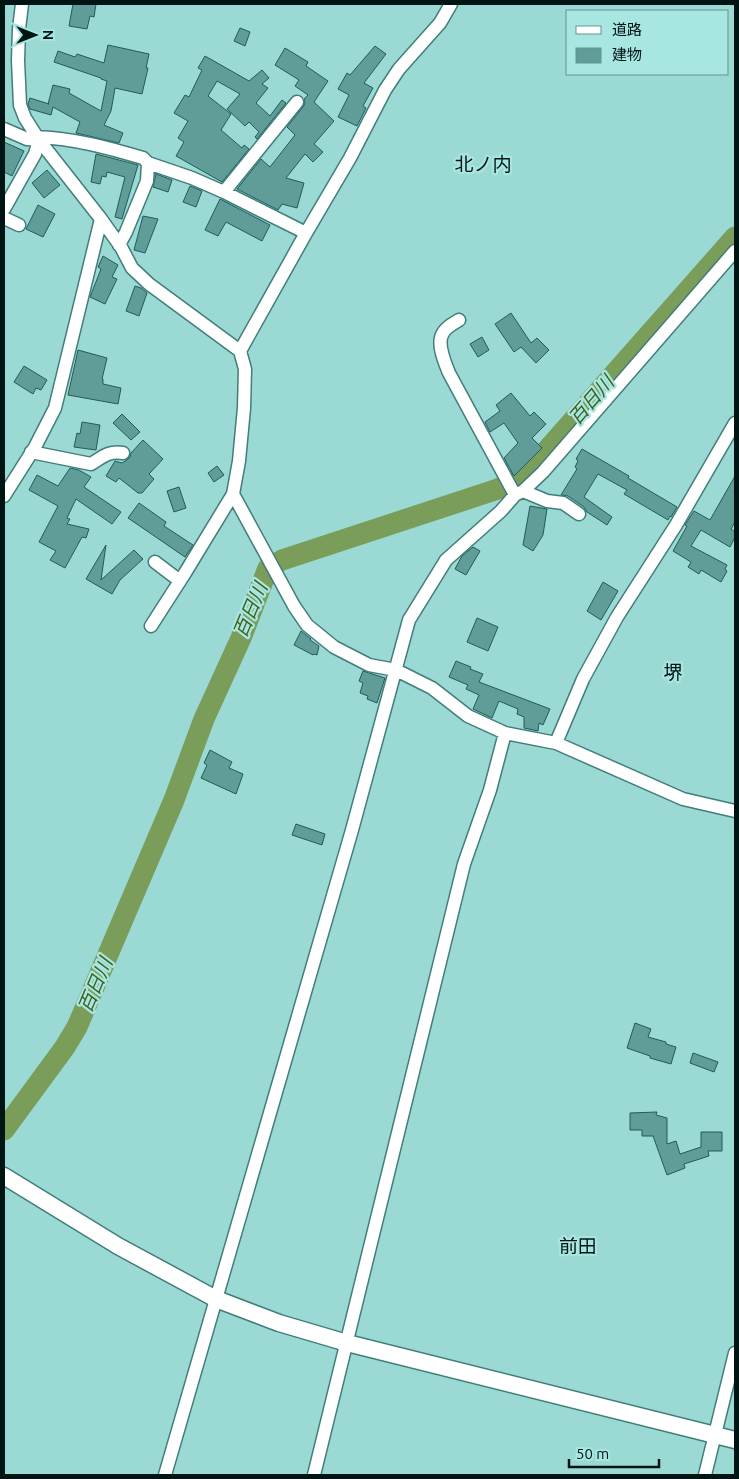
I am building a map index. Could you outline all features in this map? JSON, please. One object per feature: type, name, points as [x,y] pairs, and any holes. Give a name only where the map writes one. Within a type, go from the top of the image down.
[{"type":"street","points":[[22,4],[18,61],[20,105],[25,118],[38,138],[101,219],[132,268],[148,284],[240,351],[245,369],[240,461],[234,494],[151,626]]},
{"type":"street","points":[[240,351],[306,232],[350,158],[385,90],[399,69],[440,23],[451,4]]},
{"type":"street","points":[[224,192],[297,102]]},
{"type":"street","points":[[4,129],[27,139],[48,137],[104,147],[143,158],[148,163],[192,178],[224,192],[306,232]]},
{"type":"street","points":[[4,209],[35,154],[38,138]]},
{"type":"street","points":[[119,245],[147,181],[148,163]]},
{"type":"street","points":[[4,218],[19,225]]},
{"type":"street","points":[[4,496],[55,408],[101,219]]},
{"type":"street","points":[[165,1475],[303,1003],[409,620],[442,576],[446,560],[501,511],[514,488],[543,472],[735,251]]},
{"type":"street","points":[[460,320],[442,334],[440,344],[445,362],[449,373],[514,488],[547,501],[563,504],[578,514]]},
{"type":"street","points":[[556,743],[583,678],[617,617],[676,525],[735,423]]},
{"type":"street","points":[[31,452],[92,464],[109,453],[123,453]]},
{"type":"street","points":[[234,494],[294,606],[307,625],[344,653],[369,665],[396,670],[432,688],[468,716],[505,733],[556,743],[683,799],[735,811]]},
{"type":"street","points":[[155,562],[180,581]]},
{"type":"street","points":[[314,1475],[464,864],[490,790],[505,733]]},
{"type":"street","points":[[4,1176],[118,1246],[216,1299],[279,1323],[347,1343],[735,1440]]},
{"type":"street","points":[[705,1475],[735,1353]]},
{"type":"building","points":[[73,4],[96,4],[94,17],[90,16],[87,29],[69,26]]},
{"type":"building","points":[[240,28],[250,32],[245,46],[234,41]]},
{"type":"building","points":[[108,45],[149,54],[142,94],[115,88],[111,111],[104,125],[123,133],[119,143],[76,133],[80,122],[53,107],[51,115],[30,109],[28,104],[30,98],[48,104],[53,85],[70,89],[69,93],[101,111],[107,81],[54,62],[58,51],[75,57],[77,54],[104,63]]},
{"type":"building","points":[[375,46],[386,54],[364,83],[373,88],[363,106],[366,108],[357,126],[338,117],[349,95],[338,89],[347,73],[350,75]]},
{"type":"building","points":[[285,48],[308,62],[306,66],[328,81],[314,102],[334,121],[314,144],[323,152],[313,162],[305,154],[286,178],[304,183],[297,208],[282,204],[278,210],[237,189],[261,159],[270,167],[295,135],[287,127],[303,107],[304,99],[308,95],[295,86],[299,80],[275,65]]},
{"type":"building","points":[[205,56],[249,81],[262,70],[269,78],[262,84],[268,88],[256,103],[270,116],[282,100],[286,103],[257,139],[255,137],[259,132],[249,122],[245,126],[227,109],[240,94],[217,81],[208,96],[231,114],[221,130],[242,148],[244,145],[249,149],[222,182],[176,156],[184,142],[178,138],[188,121],[174,113],[185,95],[189,97],[202,70],[198,68]]},
{"type":"building","points":[[4,142],[24,151],[12,176],[4,172]]},
{"type":"building","points":[[96,154],[138,165],[122,219],[115,217],[125,177],[107,172],[106,177],[102,176],[100,184],[91,182]]},
{"type":"building","points":[[47,170],[60,185],[44,198],[32,183]]},
{"type":"building","points":[[156,174],[172,180],[168,192],[153,187]]},
{"type":"building","points":[[190,186],[202,191],[196,207],[183,202]]},
{"type":"building","points":[[220,199],[270,225],[262,241],[226,222],[218,236],[205,230]]},
{"type":"building","points":[[38,205],[55,214],[43,237],[26,229]]},
{"type":"building","points":[[143,216],[158,219],[145,253],[134,250]]},
{"type":"building","points":[[103,256],[118,265],[112,277],[117,279],[105,304],[90,297],[101,269],[98,267]]},
{"type":"building","points":[[135,286],[147,293],[139,316],[126,311]]},
{"type":"building","points":[[511,313],[531,343],[537,338],[549,350],[536,363],[521,347],[514,352],[495,324]]},
{"type":"building","points":[[482,337],[489,350],[478,357],[470,344]]},
{"type":"building","points":[[78,350],[107,358],[102,379],[103,384],[121,388],[118,404],[68,395]]},
{"type":"building","points":[[24,366],[47,380],[41,390],[36,388],[33,394],[14,382]]},
{"type":"building","points":[[511,393],[530,416],[534,412],[546,424],[532,438],[542,448],[514,476],[504,458],[518,443],[504,423],[490,432],[485,422],[500,411],[496,405]]},
{"type":"building","points":[[122,414],[140,432],[131,440],[113,423]]},
{"type":"building","points":[[82,422],[100,425],[96,450],[74,447],[77,433],[80,434]]},
{"type":"building","points":[[143,440],[163,459],[149,474],[154,479],[142,493],[138,493],[119,478],[116,482],[106,476],[115,461],[122,463],[127,460]]},
{"type":"building","points":[[582,449],[677,507],[671,517],[668,520],[624,494],[627,490],[598,474],[584,497],[612,517],[607,525],[587,512],[584,507],[568,496],[561,495],[577,469],[575,467],[578,461],[576,459]]},
{"type":"building","points":[[217,466],[224,475],[214,482],[208,473]]},
{"type":"building","points":[[70,468],[79,470],[91,477],[84,487],[121,512],[112,524],[76,499],[67,518],[70,519],[67,524],[89,529],[86,538],[82,537],[65,568],[50,560],[56,551],[39,542],[58,506],[29,490],[37,475],[58,486]]},
{"type":"building","points":[[735,476],[735,522],[731,529],[735,532],[735,537],[730,547],[701,530],[691,546],[727,565],[725,569],[727,571],[721,582],[701,570],[699,574],[688,567],[691,562],[673,551],[694,511],[710,520]]},
{"type":"building","points":[[179,487],[186,508],[174,512],[167,491]]},
{"type":"building","points":[[139,503],[166,522],[164,526],[193,545],[185,557],[128,518]]},
{"type":"building","points":[[530,506],[547,509],[543,535],[533,551],[523,545]]},
{"type":"building","points":[[106,545],[101,580],[134,550],[143,559],[120,580],[112,594],[86,579]]},
{"type":"building","points":[[473,547],[480,551],[466,575],[455,569],[462,556]]},
{"type":"building","points":[[603,582],[618,591],[601,620],[587,611]]},
{"type":"building","points":[[477,618],[498,627],[488,651],[467,642]]},
{"type":"building","points":[[301,631],[319,646],[317,655],[313,655],[294,645]]},
{"type":"building","points":[[456,661],[483,674],[479,682],[550,709],[543,725],[539,723],[538,731],[524,728],[524,717],[517,714],[518,709],[499,701],[492,718],[473,709],[479,695],[466,689],[468,685],[449,677]]},
{"type":"building","points":[[363,671],[385,678],[377,703],[367,699],[368,696],[360,693],[363,683],[359,681]]},
{"type":"building","points":[[210,750],[232,762],[229,768],[243,774],[236,794],[201,778],[207,765],[204,763]]},
{"type":"building","points":[[296,824],[325,834],[322,845],[292,835]]},
{"type":"building","points":[[635,1023],[651,1029],[648,1037],[676,1047],[671,1064],[650,1058],[650,1056],[627,1048]]},
{"type":"building","points":[[693,1053],[718,1062],[714,1072],[690,1063]]},
{"type":"building","points":[[657,1112],[656,1115],[667,1118],[667,1144],[676,1141],[680,1154],[701,1147],[701,1132],[722,1132],[722,1151],[708,1151],[709,1156],[684,1164],[685,1168],[667,1175],[653,1136],[642,1136],[642,1130],[630,1130],[630,1113]]},
{"type":"waterway","name":"百日川","points":[[4,1130],[65,1047],[77,1027],[174,800],[204,719],[241,638],[268,568],[282,560],[498,489],[516,480],[532,467],[735,237]]},
{"type":"district","name":"北ノ内","points":[[483,164]]},
{"type":"district","name":"堺","points":[[673,672]]},
{"type":"district","name":"前田","points":[[578,1246]]}]
